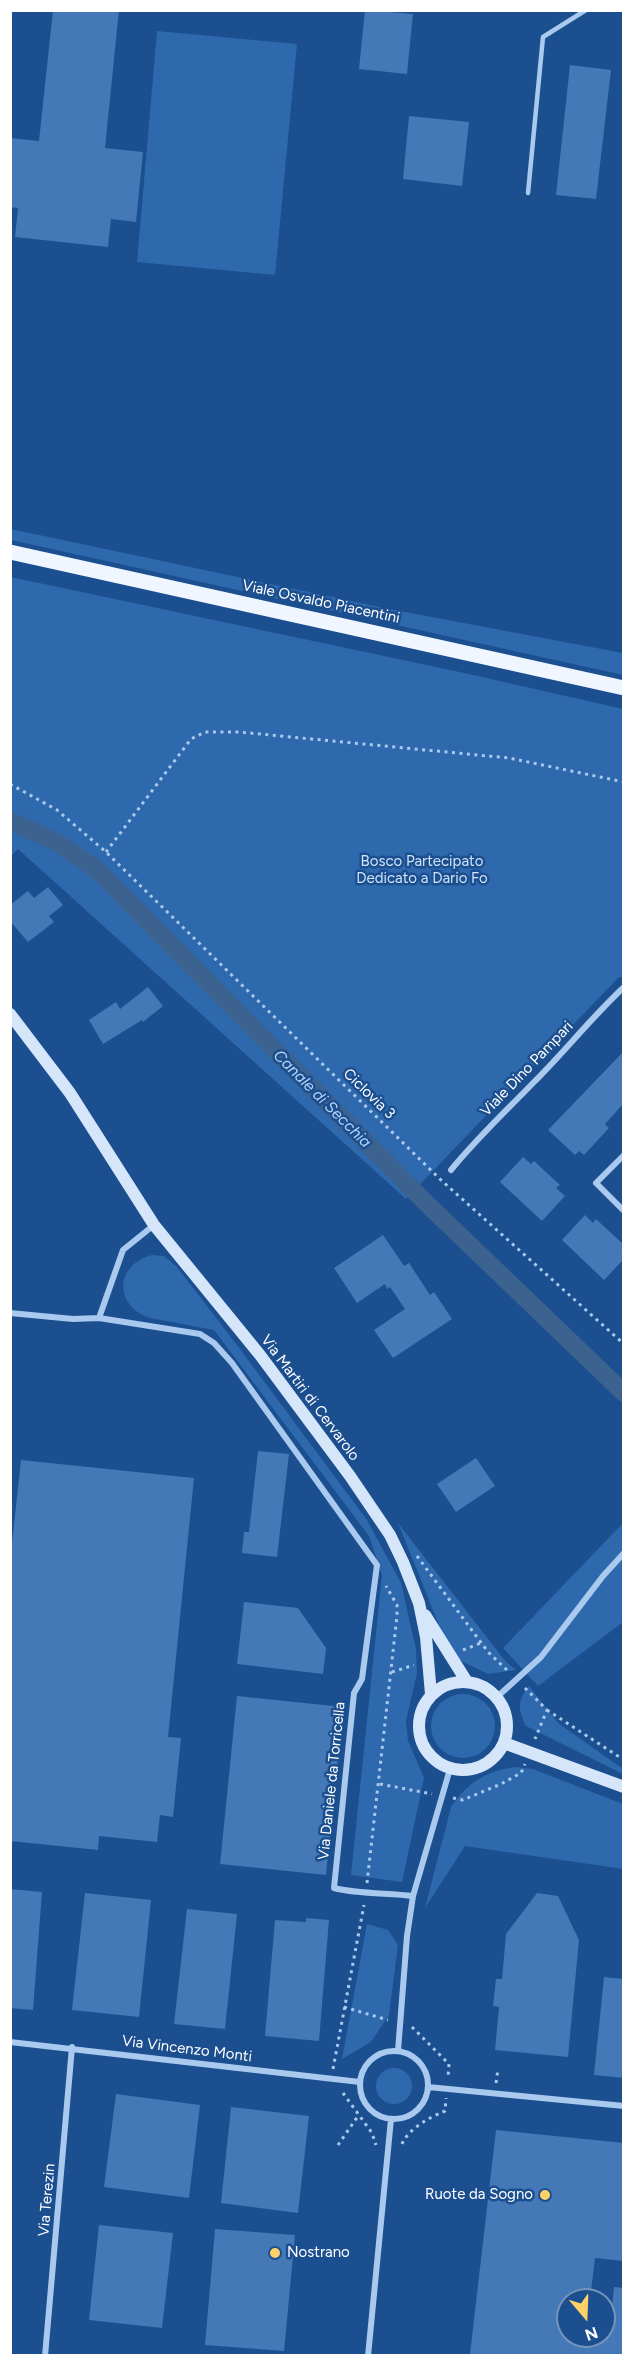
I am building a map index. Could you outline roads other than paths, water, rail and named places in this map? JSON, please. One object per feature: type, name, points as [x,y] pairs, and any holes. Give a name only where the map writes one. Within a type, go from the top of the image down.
[{"type":"main road","name":"Viale Osvaldo Piacentini","points":[[10,552],[624,688]]},
{"type":"main road","name":"Via Martiri di Cervarolo","points":[[10,1014],[70,1094],[154,1225],[260,1355],[350,1476],[390,1535],[419,1603],[426,1637],[431,1694],[423,1705],[419,1717],[420,1737],[428,1754],[438,1763],[450,1769]]},
{"type":"main road","name":"Via Martiri di Cervarolo","points":[[419,1603],[467,1682]]},
{"type":"main road","points":[[431,1694],[448,1684],[467,1682],[489,1690],[497,1698],[507,1719],[504,1743],[488,1763],[469,1770],[450,1769]]},
{"type":"main road","points":[[504,1743],[624,1787]]},
{"type":"street","name":"Viale Dino Pampari","points":[[451,1170],[478,1137],[535,1082],[624,987]]},
{"type":"street","points":[[624,1155],[596,1183],[624,1211]]},
{"type":"street","points":[[10,1313],[72,1319],[99,1318],[123,1250],[154,1225]]},
{"type":"street","name":"Via Daniele da Torricella","points":[[99,1318],[200,1334],[214,1343],[232,1362],[376,1565],[362,1679],[354,1693],[334,1888],[350,1892],[366,1891],[412,1896]]},
{"type":"street","points":[[497,1698],[541,1657],[603,1576],[624,1553]]},
{"type":"street","points":[[398,2051],[412,1896],[450,1769]]},
{"type":"street","name":"Via Vincenzo Monti","points":[[10,2042],[72,2047],[360,2082]]},
{"type":"street","name":"Via Terezin","points":[[45,2355],[72,2047]]},
{"type":"street","points":[[398,2051],[408,2054],[423,2067],[428,2087],[426,2097],[412,2114],[391,2119],[371,2111],[364,2102],[360,2082],[363,2072],[377,2056],[398,2051]]},
{"type":"street","points":[[428,2087],[624,2106]]},
{"type":"street","points":[[368,2355],[391,2119]]},
{"type":"lane","points":[[528,193],[543,37],[586,10]]},
{"type":"waterway","name":"Canale di Secchia","points":[[10,821],[56,842],[96,869],[425,1202],[624,1393]]},
{"type":"place","name":"Ruote da Sogno","points":[[545,2195]]},
{"type":"place","name":"Nostrano","points":[[275,2253]]},
{"type":"park label","name":"Bosco Partecipato Dedicato a Dario Fo","points":[[422,870]]}]
